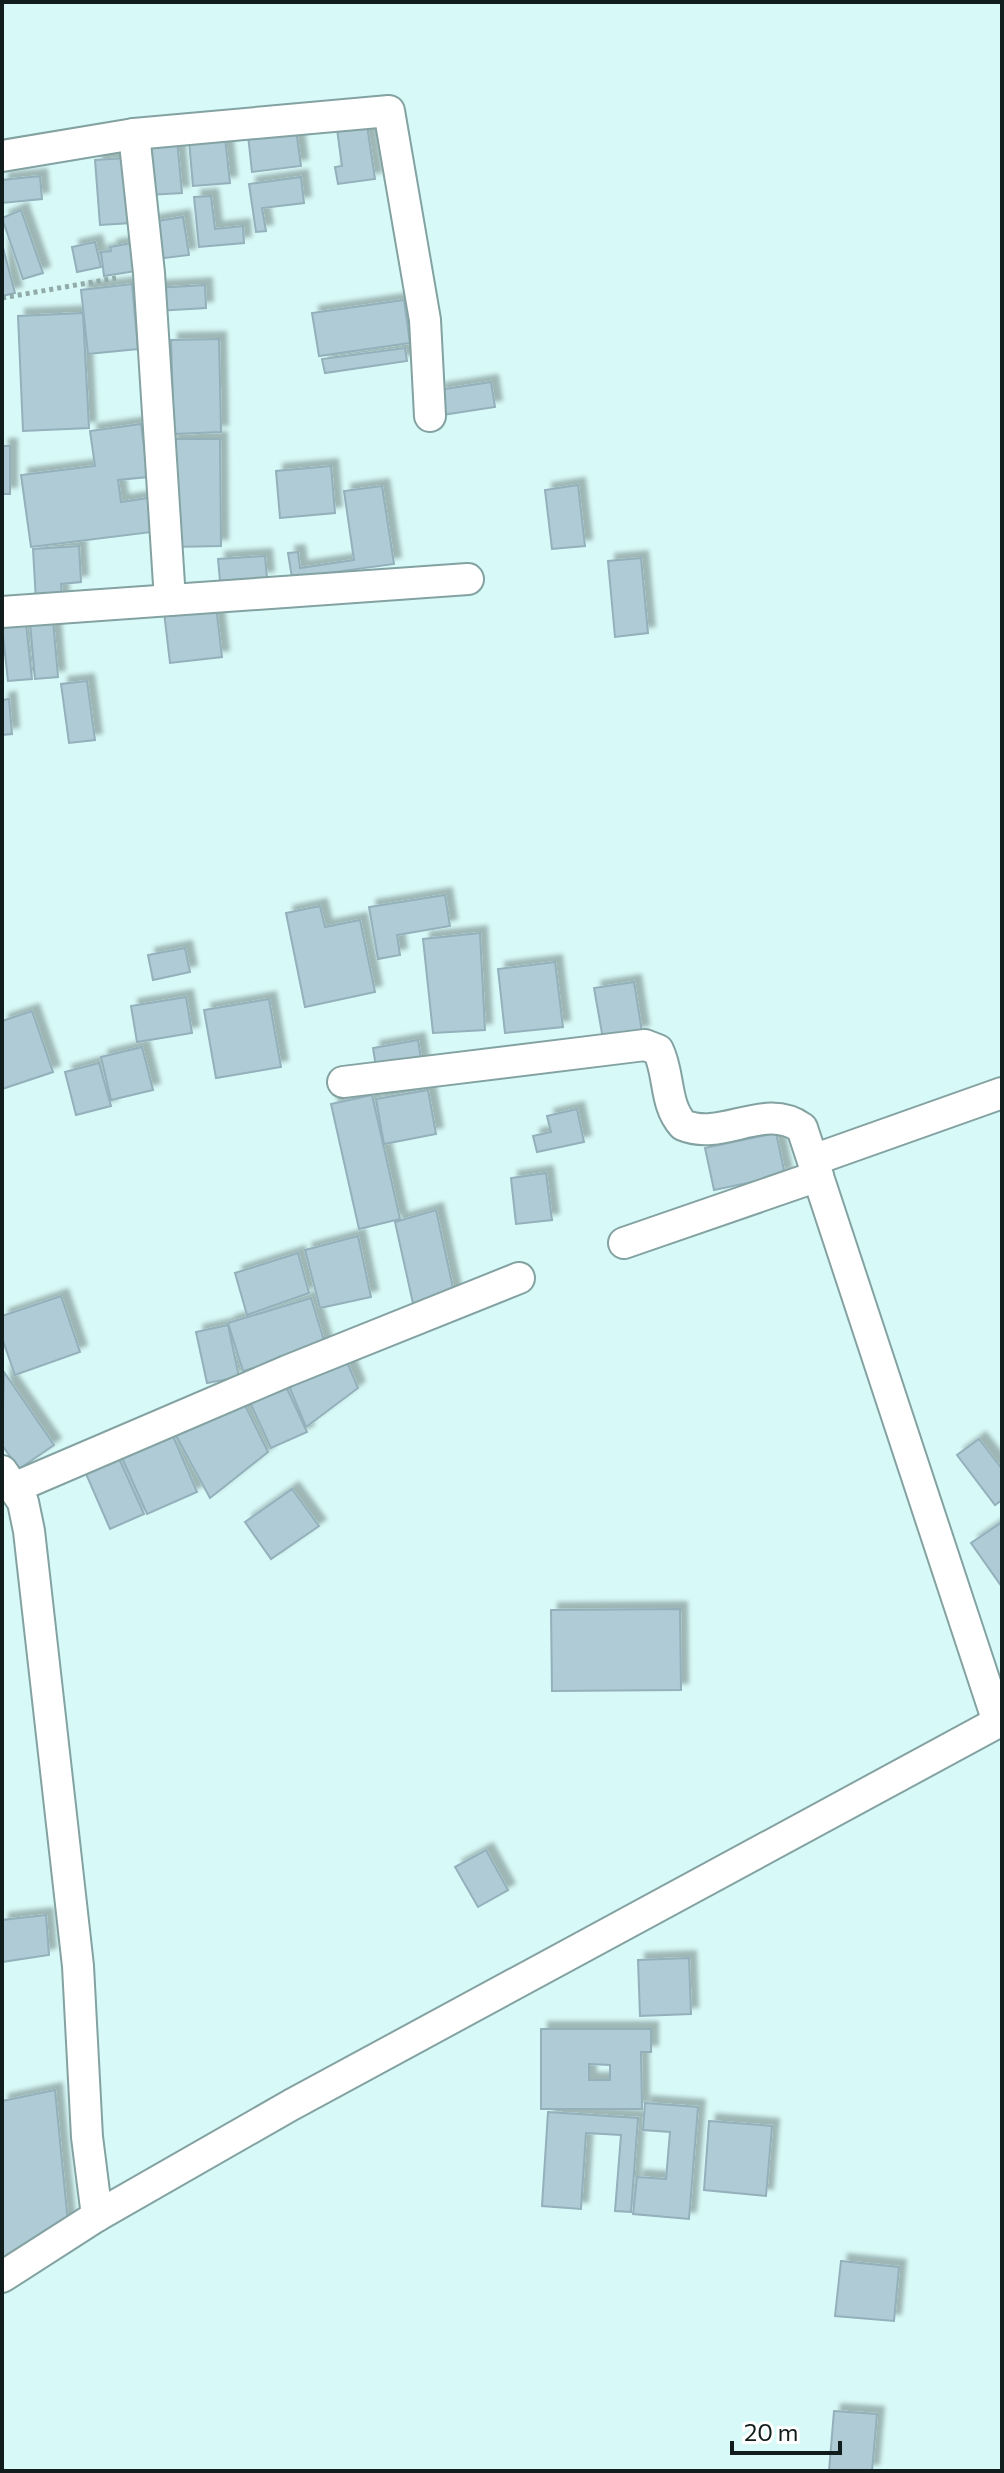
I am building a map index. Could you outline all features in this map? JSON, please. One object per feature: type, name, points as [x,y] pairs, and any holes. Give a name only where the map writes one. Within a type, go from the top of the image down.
[{"type":"street","points":[[2,156],[134,134],[389,111],[425,320],[430,416]]},
{"type":"street","points":[[134,134],[149,273],[170,600]]},
{"type":"street","points":[[2,612],[468,579]]},
{"type":"street","points":[[2,2277],[97,2216],[515,1981],[1000,1721],[802,1128],[780,1117],[702,1130],[683,1125],[671,1104],[662,1058],[652,1046],[343,1082]]},
{"type":"street","points":[[624,1243],[1002,1093]]},
{"type":"street","points":[[97,2216],[87,2137],[78,1966],[29,1531],[9,1479],[519,1278]]},
{"type":"path","points":[[2,298],[149,273]]},
{"type":"building","points":[[367,125],[375,179],[338,184],[335,167],[342,166],[337,129]]},
{"type":"building","points":[[296,129],[301,166],[252,172],[248,135]]},
{"type":"building","points":[[225,138],[230,183],[193,186],[189,141]]},
{"type":"building","points":[[177,140],[182,193],[148,195],[144,143]]},
{"type":"building","points":[[126,158],[131,223],[100,225],[95,160]]},
{"type":"building","points":[[40,176],[42,199],[2,203],[2,180]]},
{"type":"building","points":[[301,177],[304,203],[262,208],[266,231],[256,232],[249,184]]},
{"type":"building","points":[[211,196],[215,229],[243,226],[244,243],[199,247],[194,197]]},
{"type":"building","points":[[21,210],[43,273],[23,279],[2,218]]},
{"type":"building","points":[[183,217],[189,255],[157,259],[151,222]]},
{"type":"building","points":[[95,242],[101,267],[77,272],[72,247]]},
{"type":"building","points":[[132,243],[136,271],[104,276],[101,252]]},
{"type":"building","points":[[2,244],[15,293],[2,296]]},
{"type":"building","points":[[132,284],[138,349],[88,354],[81,290]]},
{"type":"building","points":[[205,285],[206,308],[156,311],[155,288]]},
{"type":"building","points":[[404,300],[410,343],[319,356],[312,313]]},
{"type":"building","points":[[83,313],[89,428],[23,431],[18,316]]},
{"type":"building","points":[[219,339],[221,432],[174,434],[171,340]]},
{"type":"building","points":[[405,348],[407,361],[325,373],[322,359]]},
{"type":"building","points":[[491,382],[495,407],[442,415],[438,390]]},
{"type":"building","points":[[141,424],[148,477],[118,480],[121,502],[148,498],[152,532],[31,547],[21,475],[95,466],[90,431]]},
{"type":"building","points":[[170,439],[220,439],[221,546],[171,547]]},
{"type":"building","points":[[2,446],[10,446],[10,494],[2,494]]},
{"type":"building","points":[[331,466],[335,513],[280,518],[276,471]]},
{"type":"building","points":[[578,485],[585,546],[552,549],[545,490]]},
{"type":"building","points":[[382,486],[394,564],[292,578],[288,553],[298,552],[300,568],[354,560],[344,491]]},
{"type":"building","points":[[79,546],[81,582],[61,584],[62,599],[36,601],[33,549]]},
{"type":"building","points":[[265,556],[267,578],[220,581],[218,559]]},
{"type":"building","points":[[641,558],[648,633],[615,637],[608,561]]},
{"type":"building","points":[[216,606],[222,657],[170,663],[164,612]]},
{"type":"building","points":[[53,620],[58,677],[35,679],[30,622]]},
{"type":"building","points":[[26,624],[32,679],[8,681],[2,626]]},
{"type":"building","points":[[87,681],[95,740],[69,743],[61,684]]},
{"type":"building","points":[[9,699],[12,734],[2,735],[2,700]]},
{"type":"building","points":[[445,895],[450,926],[397,935],[400,955],[378,959],[369,907]]},
{"type":"building","points":[[320,906],[325,927],[360,920],[375,992],[305,1007],[286,913]]},
{"type":"building","points":[[480,933],[485,1030],[433,1033],[423,939]]},
{"type":"building","points":[[185,948],[190,972],[153,980],[148,955]]},
{"type":"building","points":[[555,962],[563,1027],[505,1033],[498,969]]},
{"type":"building","points":[[634,982],[642,1032],[603,1039],[594,988]]},
{"type":"building","points":[[186,997],[192,1033],[137,1042],[131,1006]]},
{"type":"building","points":[[269,999],[281,1067],[216,1078],[204,1010]]},
{"type":"building","points":[[32,1011],[53,1072],[2,1089],[2,1021]]},
{"type":"building","points":[[418,1040],[422,1065],[377,1073],[373,1048]]},
{"type":"building","points":[[142,1047],[153,1090],[111,1100],[101,1057]]},
{"type":"building","points":[[99,1063],[111,1106],[76,1115],[65,1072]]},
{"type":"building","points":[[428,1090],[436,1134],[384,1144],[376,1099]]},
{"type":"building","points":[[372,1095],[400,1219],[359,1229],[331,1104]]},
{"type":"building","points":[[577,1109],[584,1142],[537,1152],[533,1136],[551,1132],[547,1116]]},
{"type":"building","points":[[776,1133],[785,1175],[714,1190],[705,1148]]},
{"type":"building","points":[[546,1173],[552,1220],[516,1224],[511,1178]]},
{"type":"building","points":[[436,1210],[455,1297],[414,1308],[395,1222]]},
{"type":"building","points":[[358,1236],[371,1297],[320,1308],[305,1250]]},
{"type":"building","points":[[298,1253],[309,1293],[247,1315],[235,1273]]},
{"type":"building","points":[[61,1296],[80,1352],[15,1375],[2,1338],[2,1316]]},
{"type":"building","points":[[311,1298],[326,1347],[243,1371],[228,1323]]},
{"type":"building","points":[[228,1325],[239,1377],[207,1383],[196,1332]]},
{"type":"building","points":[[345,1357],[358,1388],[306,1427],[287,1381]]},
{"type":"building","points":[[4,1372],[54,1445],[19,1469],[2,1445]]},
{"type":"building","points":[[284,1382],[307,1432],[271,1448],[248,1398]]},
{"type":"building","points":[[241,1397],[268,1452],[210,1498],[173,1430]]},
{"type":"building","points":[[170,1429],[197,1492],[147,1514],[119,1451]]},
{"type":"building","points":[[979,1439],[1002,1469],[1002,1500],[995,1505],[957,1455]]},
{"type":"building","points":[[116,1452],[144,1514],[110,1529],[83,1467]]},
{"type":"building","points":[[292,1489],[319,1526],[271,1559],[245,1522]]},
{"type":"building","points":[[1002,1522],[1002,1587],[971,1543]]},
{"type":"building","points":[[680,1609],[681,1690],[552,1691],[551,1610]]},
{"type":"building","points":[[486,1850],[508,1890],[478,1907],[455,1867]]},
{"type":"building","points":[[46,1915],[49,1955],[2,1962],[2,1920]]},
{"type":"building","points":[[689,1958],[691,2014],[640,2016],[638,1960]]},
{"type":"building","points":[[541,2029],[651,2029],[651,2052],[641,2052],[642,2109],[541,2109]],"holes":[[[589,2064],[610,2065],[610,2080],[589,2080]]]},
{"type":"building","points":[[55,2090],[68,2223],[2,2259],[2,2101]]},
{"type":"building","points":[[645,2103],[698,2107],[689,2219],[633,2214],[637,2177],[666,2179],[670,2132],[643,2130]]},
{"type":"building","points":[[548,2112],[638,2118],[631,2212],[615,2211],[621,2135],[586,2133],[581,2209],[542,2206]]},
{"type":"building","points":[[709,2121],[772,2126],[766,2196],[704,2190]]},
{"type":"building","points":[[841,2261],[899,2267],[894,2321],[835,2316]]},
{"type":"building","points":[[834,2411],[877,2414],[872,2471],[829,2471]]}]
